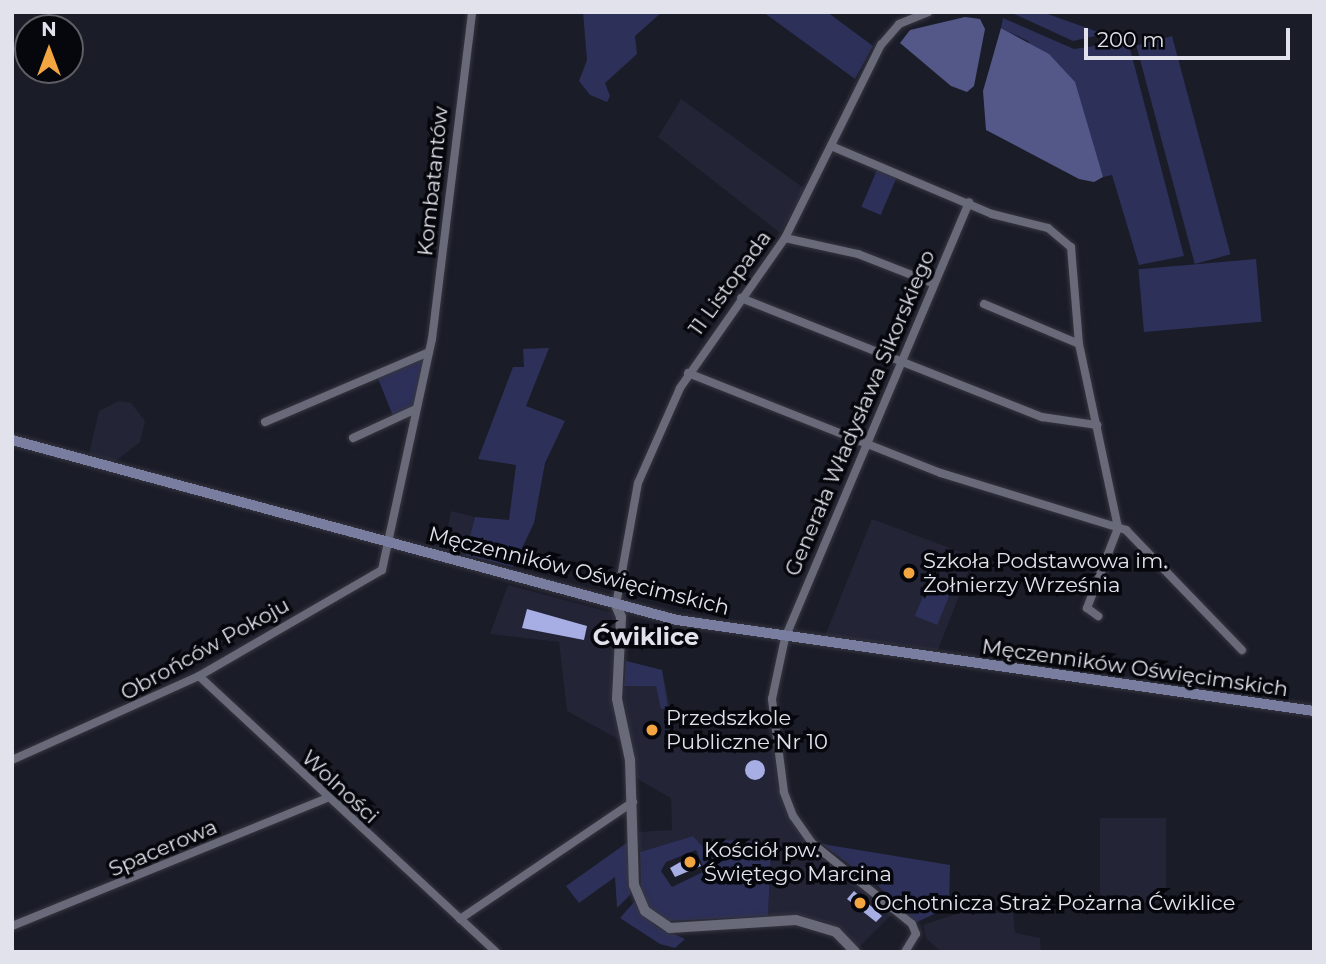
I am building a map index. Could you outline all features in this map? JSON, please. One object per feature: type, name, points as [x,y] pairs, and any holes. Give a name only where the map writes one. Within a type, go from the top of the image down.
[{"type":"main road","name":"Męczenników Oświęcimskich","points":[[12,440],[616,605],[785,638],[1314,712]]},
{"type":"street","name":"Kombatantów","points":[[389,543],[429,352],[472,12]]},
{"type":"street","name":"11 Listopada","points":[[616,605],[638,483],[688,373],[785,239],[881,45],[899,24],[928,12]]},
{"type":"street","points":[[831,146],[969,202],[1048,228],[1067,242],[1073,253],[1079,344],[1118,528],[1087,608],[1098,616]]},
{"type":"street","name":"Generała Władysława Sikorskiego","points":[[905,952],[916,934],[912,924],[812,843],[784,792],[772,699],[785,638],[863,444],[969,202]]},
{"type":"street","points":[[785,239],[858,254],[932,283]]},
{"type":"street","points":[[741,298],[898,363],[1042,417],[1097,425]]},
{"type":"street","points":[[984,304],[1079,344]]},
{"type":"street","points":[[265,422],[429,352]]},
{"type":"street","points":[[688,373],[863,444],[1118,528],[1155,556],[1242,650]]},
{"type":"street","points":[[353,439],[416,410]]},
{"type":"street","name":"Obrońców Pokoju","points":[[12,760],[199,676],[376,576],[389,543]]},
{"type":"street","points":[[616,605],[621,617],[617,699],[633,802],[636,896],[656,922],[693,929],[796,920],[836,932],[855,952]]},
{"type":"street","name":"Wolności","points":[[199,676],[325,799],[496,952]]},
{"type":"street","name":"Spacerowa","points":[[12,926],[325,799]]},
{"type":"street","points":[[460,919],[633,802]]},
{"type":"shaded area","points":[[583,12],[662,12],[635,36],[637,54],[605,83],[610,96],[607,102],[590,95],[579,81],[587,60]]},
{"type":"shaded area","points":[[763,12],[827,12],[873,46],[855,79]]},
{"type":"shaded area","points":[[1010,12],[1042,12],[1104,34],[1073,41]]},
{"type":"shaded area","points":[[965,17],[980,19],[985,29],[974,86],[967,92],[951,86],[900,43],[910,30]]},
{"type":"shaded area","points":[[1003,18],[1074,49],[1128,41],[1184,256],[1139,265],[1112,175],[1103,177],[1028,41],[1001,28]]},
{"type":"shaded area","points":[[1001,28],[1049,54],[1075,82],[1103,177],[1094,182],[1079,179],[986,130],[983,91]]},
{"type":"shaded area","points":[[1172,36],[1230,254],[1195,264],[1136,46]]},
{"type":"shaded area","points":[[681,99],[805,189],[780,233],[658,137]]},
{"type":"shaded area","points":[[877,170],[896,178],[881,215],[861,207]]},
{"type":"shaded area","points":[[1256,259],[1261,322],[1144,332],[1138,269]]},
{"type":"shaded area","points":[[549,348],[526,406],[565,421],[545,463],[534,523],[513,567],[465,555],[475,517],[509,520],[516,465],[478,459],[513,367],[524,367],[523,349]]},
{"type":"shaded area","points":[[425,358],[414,407],[393,416],[377,376]]},
{"type":"shaded area","points":[[119,401],[131,403],[145,421],[140,442],[116,461],[89,454],[99,411]]},
{"type":"shaded area","points":[[451,511],[475,517],[465,555],[434,547],[447,532]]},
{"type":"shaded area","name":"Szkoła Podstawowa im. Żołnierzy Września","points":[[872,519],[974,557],[938,650],[825,636]]},
{"type":"shaded area","points":[[930,579],[952,588],[937,625],[915,616]]},
{"type":"shaded area","points":[[508,585],[617,614],[612,680],[622,741],[567,711],[559,642],[490,634]]},
{"type":"shaded area","points":[[626,661],[662,670],[679,747],[772,737],[779,793],[808,847],[893,913],[858,948],[839,929],[821,921],[768,916],[771,851],[704,848],[693,836],[640,852],[638,832],[672,830],[671,798],[636,778],[624,697]]},
{"type":"shaded area","points":[[626,661],[662,670],[668,708],[661,709],[656,686],[624,686]]},
{"type":"shaded area","points":[[1100,818],[1166,818],[1166,903],[1100,903]]},
{"type":"shaded area","points":[[693,836],[704,848],[721,840],[765,842],[771,851],[768,916],[669,921],[649,908],[641,888],[640,852]],"holes":[[[696,850],[705,871],[672,887],[661,871],[666,862]]]},
{"type":"shaded area","points":[[628,842],[631,894],[617,908],[615,877],[579,903],[566,886]]},
{"type":"shaded area","points":[[822,844],[950,865],[949,907],[915,923],[877,885]]},
{"type":"shaded area","points":[[635,901],[654,925],[685,939],[675,948],[660,944],[620,918]]},
{"type":"shaded area","points":[[959,913],[1013,913],[1015,933],[1040,938],[1041,952],[941,952],[926,938],[923,925]]},
{"type":"building","points":[[527,609],[587,626],[584,640],[522,628]]},
{"type":"building","points":[[755,760],[762,763],[765,770],[762,777],[755,780],[748,777],[745,770],[748,763]]},
{"type":"building","name":"Kościół pw. Świętego Marcina","points":[[694,854],[701,866],[675,877],[670,868]]},
{"type":"building","name":"Ochotnicza Straż Pożarna Ćwiklice","points":[[854,891],[882,916],[876,922],[847,899]]},
{"type":"place","name":"Szkoła Podstawowa im. Żołnierzy Września","points":[[909,573]]},
{"type":"place","name":"Przedszkole Publiczne Nr 10","points":[[652,730]]},
{"type":"place","name":"Kościół pw. Świętego Marcina","points":[[690,862]]},
{"type":"place","name":"Ochotnicza Straż Pożarna Ćwiklice","points":[[860,903]]},
{"type":"district","name":"Ćwiklice","points":[[646,637]]}]
